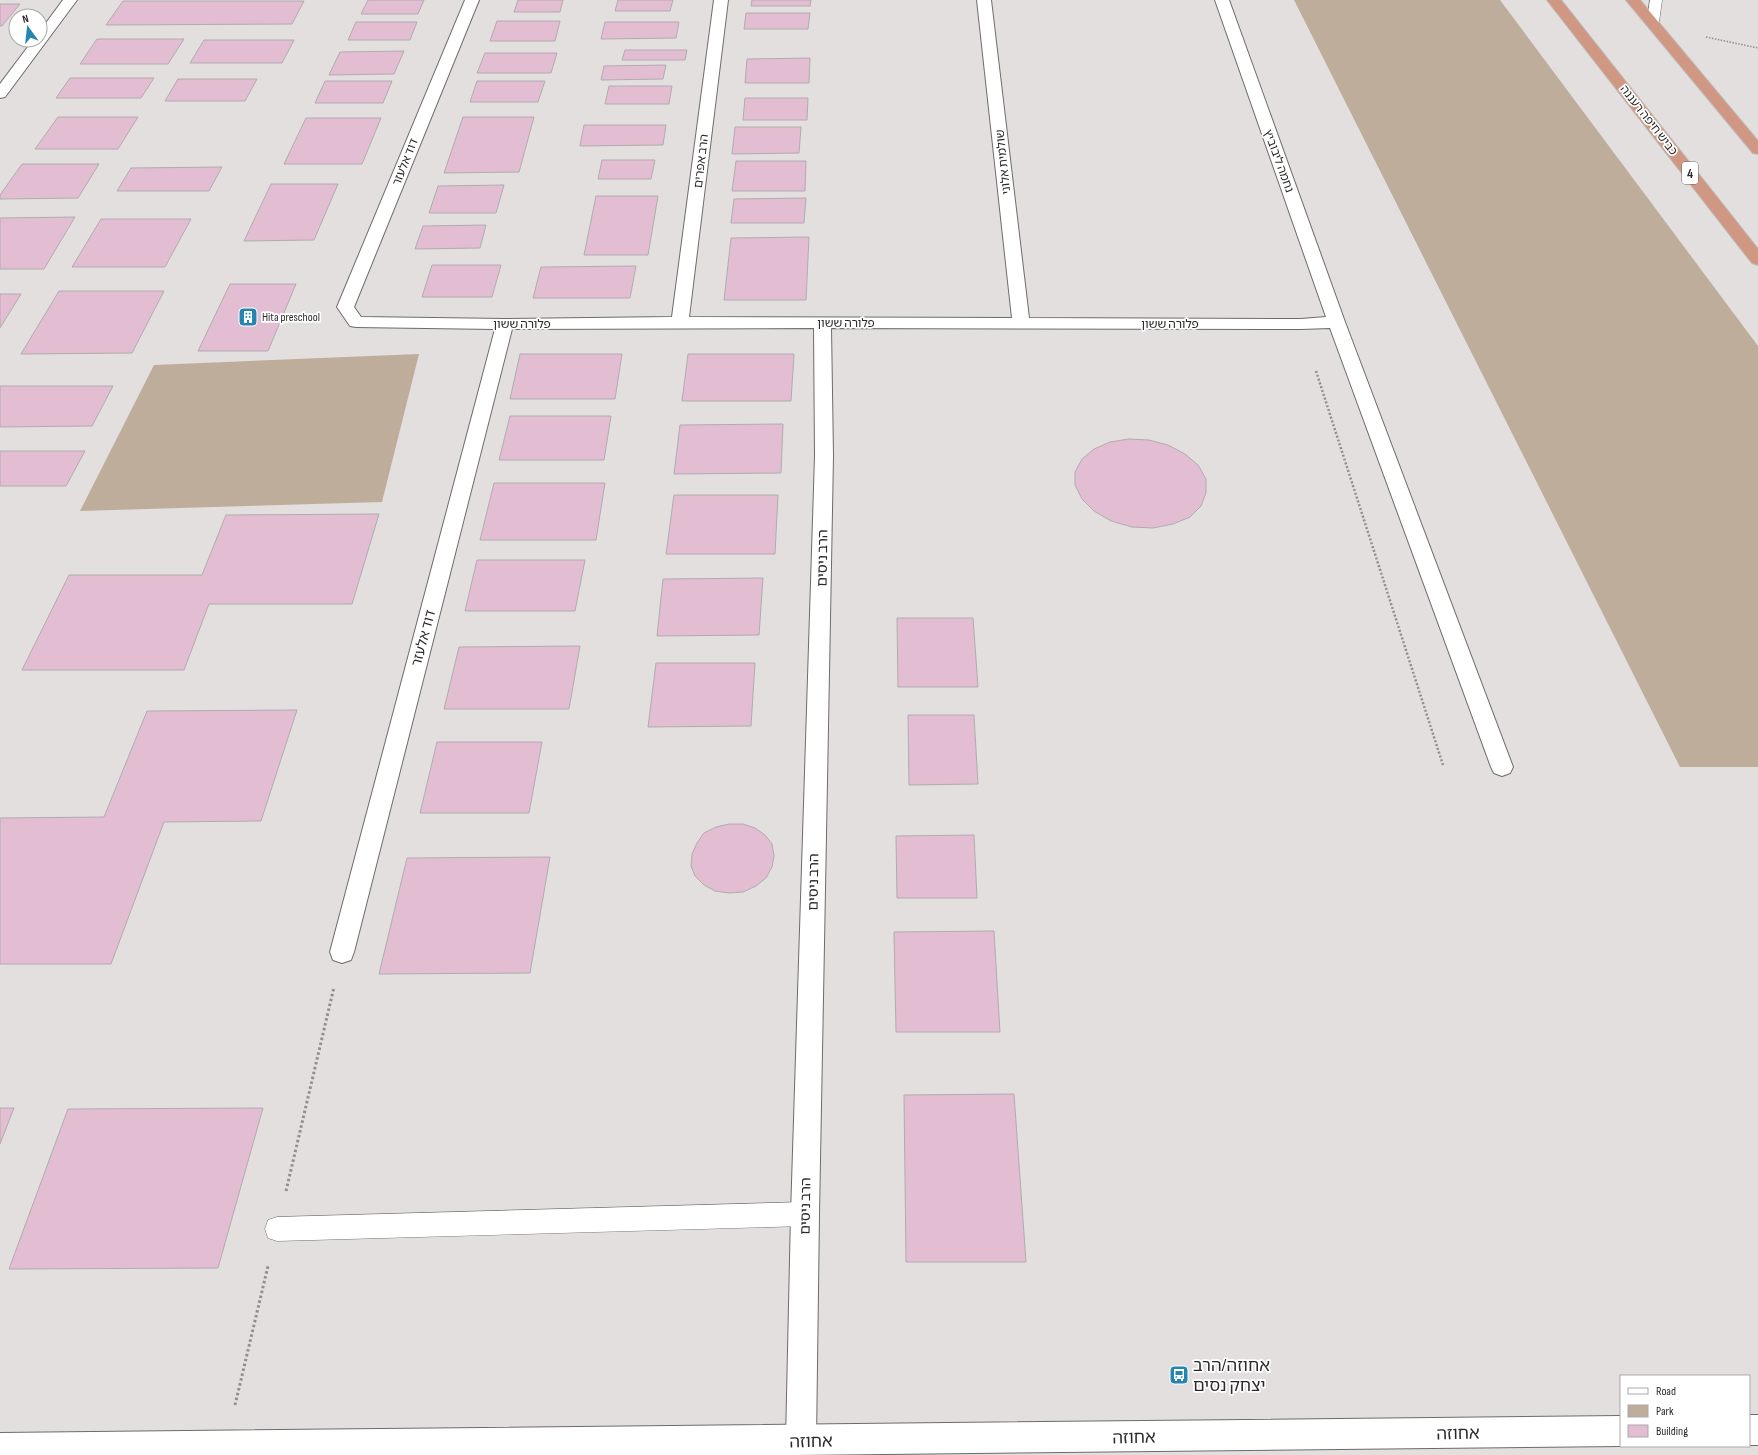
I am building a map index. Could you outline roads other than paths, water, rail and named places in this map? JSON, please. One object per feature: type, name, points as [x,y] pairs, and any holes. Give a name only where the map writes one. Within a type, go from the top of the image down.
[{"type":"highway","name":"כביש חיפה רעננה","points":[[1554,0],[1758,260]]},
{"type":"highway","points":[[1633,0],[1653,22],[1758,150]]},
{"type":"street","points":[[0,94],[70,0]]},
{"type":"street","name":"דוד אלעזר","points":[[356,322],[345,307],[472,0]]},
{"type":"street","name":"הרב אפרים","points":[[680,322],[721,0]]},
{"type":"street","name":"שולמית אלוני","points":[[984,0],[1021,323]]},
{"type":"street","name":"נחמה ליבוביץ","points":[[1222,0],[1336,322],[1502,767]]},
{"type":"street","name":"פלורה ששון","points":[[356,322],[505,324],[680,322],[1301,324],[1336,322]]},
{"type":"street","name":"הרב ניסים","points":[[801,1441],[805,1214],[824,456],[822,323]]},
{"type":"street","name":"דוד אלעזר","points":[[342,952],[505,324]]},
{"type":"street","name":"אחוזה","points":[[0,1448],[1620,1432]]},
{"type":"lane","points":[[1653,22],[1656,0]]},
{"type":"lane","points":[[277,1229],[805,1214]]},
{"type":"place","name":"Hita preschool","points":[[248,317]]},
{"type":"place","name":"אחוזה/הרב יצחק נסים","points":[[1179,1375]]}]
